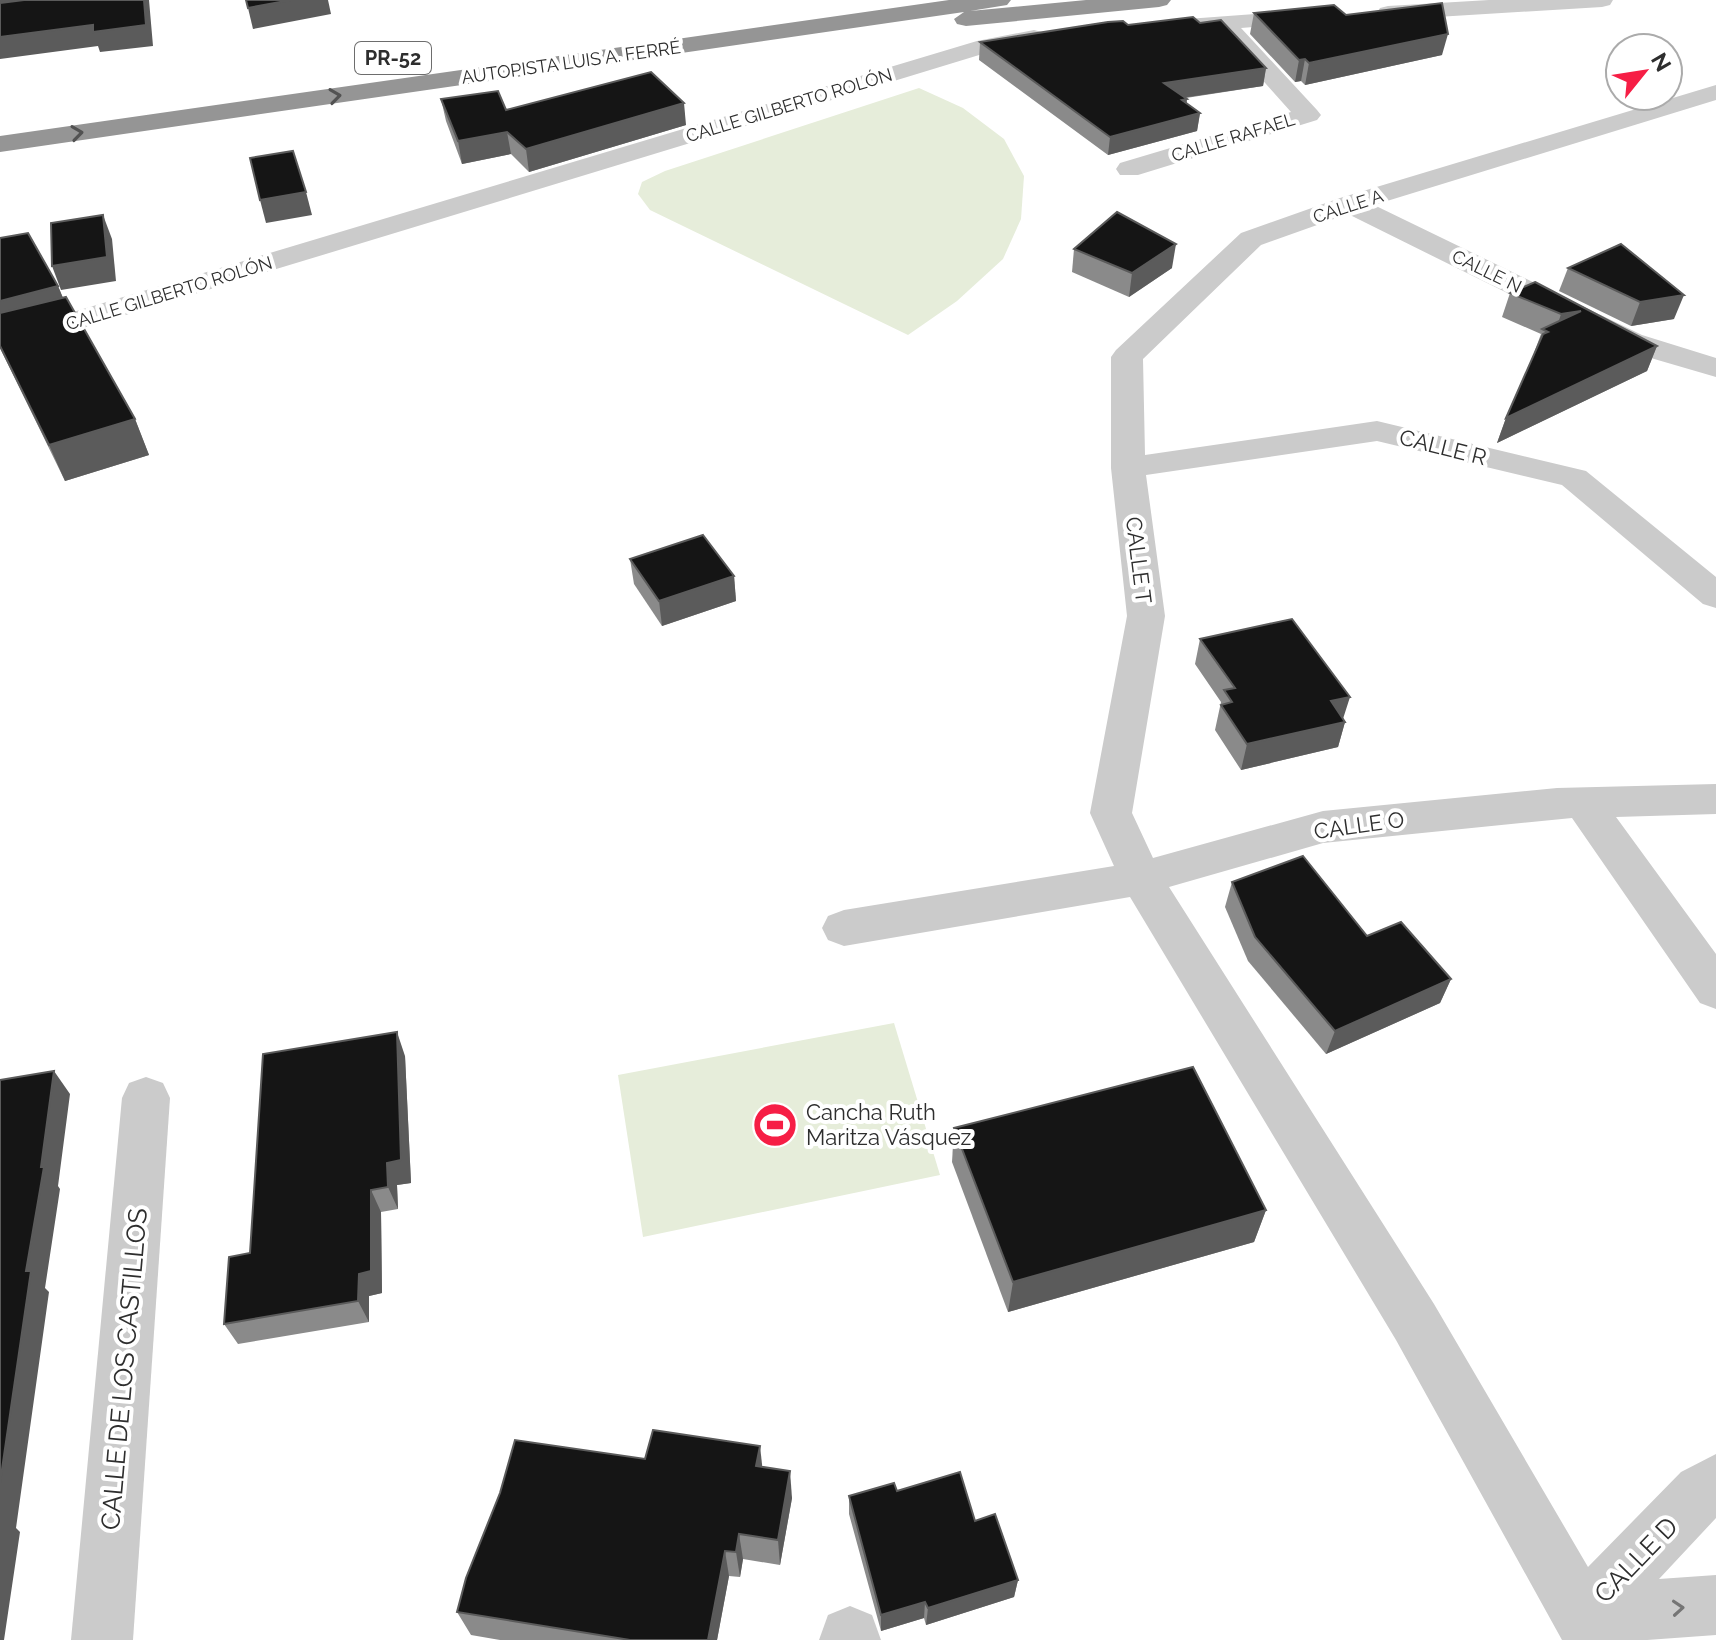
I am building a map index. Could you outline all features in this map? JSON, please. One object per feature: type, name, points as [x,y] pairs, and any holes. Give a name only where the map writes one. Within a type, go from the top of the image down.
[{"type":"highway","name":"AUTOPISTA LUIS A. FERRÉ","points":[[0,144],[999,0]]},
{"type":"highway","points":[[689,45],[1159,0]]},
{"type":"street","points":[[1365,14],[1602,0]]},
{"type":"street","points":[[1149,27],[1333,16]]},
{"type":"street","name":"CALLE RAFAEL","points":[[1129,169],[1308,115],[1222,23]]},
{"type":"street","name":"CALLE GILBERTO ROLÓN","points":[[0,340],[77,321],[971,50],[1062,34]]},
{"type":"street","name":"CALLE A","points":[[1684,103],[1716,92]]},
{"type":"street","points":[[1684,105],[1716,121]]},
{"type":"street","name":"CALLE A","points":[[1128,468],[1127,357],[1251,239],[1350,204],[1655,112]]},
{"type":"street","name":"CALLE N","points":[[1350,204],[1631,342],[1716,368]]},
{"type":"street","name":"CALLE R","points":[[1128,468],[1377,431],[1574,478],[1716,596]]},
{"type":"street","name":"CALLE T","points":[[1128,468],[1146,616],[1111,813],[1141,878],[1415,1322],[1590,1627]]},
{"type":"street","name":"CALLE O","points":[[844,928],[1141,878],[1323,827],[1583,802],[1716,799]]},
{"type":"street","points":[[1583,802],[1716,990]]},
{"type":"street","name":"CALLE DE LOS CASTILLOS","points":[[102,1640],[146,1098]]},
{"type":"street","name":"CALLE D","points":[[1590,1627],[1701,1492],[1716,1483]]},
{"type":"street","name":"CALLE D","points":[[1590,1627],[1716,1605]]},
{"type":"green space","points":[[919,88],[963,108],[1004,139],[1024,176],[1021,219],[1003,259],[957,301],[908,335],[650,210],[638,194],[642,182],[665,171]]},
{"type":"green space","name":"Cancha Ruth Maritza Vásquez","points":[[894,1023],[940,1175],[643,1237],[618,1075]]},
{"type":"building","points":[[24,0],[144,0],[146,25],[93,32],[93,25],[0,37],[0,3]]},
{"type":"building","points":[[246,0],[291,0],[248,8]]},
{"type":"building","points":[[1442,3],[1448,34],[1309,63],[1305,59],[1299,60],[1254,13],[1334,5],[1346,15]]},
{"type":"building","points":[[1193,17],[1200,23],[1221,20],[1266,68],[1164,83],[1187,99],[1182,100],[1200,113],[1110,137],[980,42],[1108,22],[1123,21],[1128,25]]},
{"type":"building","points":[[651,72],[684,103],[526,149],[507,132],[458,141],[441,99],[498,91],[506,110]]},
{"type":"building","points":[[293,151],[306,192],[260,200],[250,158]]},
{"type":"building","points":[[1117,212],[1176,244],[1132,273],[1074,249]]},
{"type":"building","points":[[103,215],[107,257],[52,266],[51,223]]},
{"type":"building","points":[[28,233],[58,286],[0,301],[0,238]]},
{"type":"building","points":[[1621,244],[1684,295],[1640,302],[1568,268]]},
{"type":"building","points":[[1535,282],[1657,346],[1506,418],[1543,334],[1548,332],[1542,329],[1581,311],[1561,314],[1510,293]]},
{"type":"building","points":[[66,297],[135,419],[49,445],[0,346],[0,313]]},
{"type":"building","points":[[703,535],[734,576],[659,601],[630,559]]},
{"type":"building","points":[[1292,619],[1350,697],[1331,701],[1345,722],[1247,744],[1221,705],[1232,702],[1224,690],[1235,688],[1200,639]]},
{"type":"building","points":[[1303,856],[1367,936],[1401,922],[1451,979],[1335,1031],[1255,937],[1232,882]]},
{"type":"building","points":[[397,1032],[401,1160],[387,1163],[388,1187],[371,1190],[371,1271],[359,1274],[358,1301],[224,1324],[229,1257],[250,1253],[263,1054]]},
{"type":"building","points":[[1193,1067],[1266,1210],[1013,1282],[954,1128]]},
{"type":"building","points":[[54,1071],[41,1167],[44,1167],[26,1271],[31,1271],[0,1483],[0,1080]]},
{"type":"building","points":[[653,1430],[760,1446],[756,1466],[790,1471],[778,1540],[739,1534],[736,1552],[725,1551],[708,1640],[630,1640],[457,1612],[466,1578],[500,1493],[515,1440],[645,1459]]},
{"type":"building","points":[[960,1472],[975,1521],[995,1514],[1018,1580],[928,1608],[925,1602],[881,1615],[849,1496],[894,1483],[897,1491]]},
{"type":"place","name":"Cancha Ruth Maritza Vásquez","points":[[775,1125]]}]
